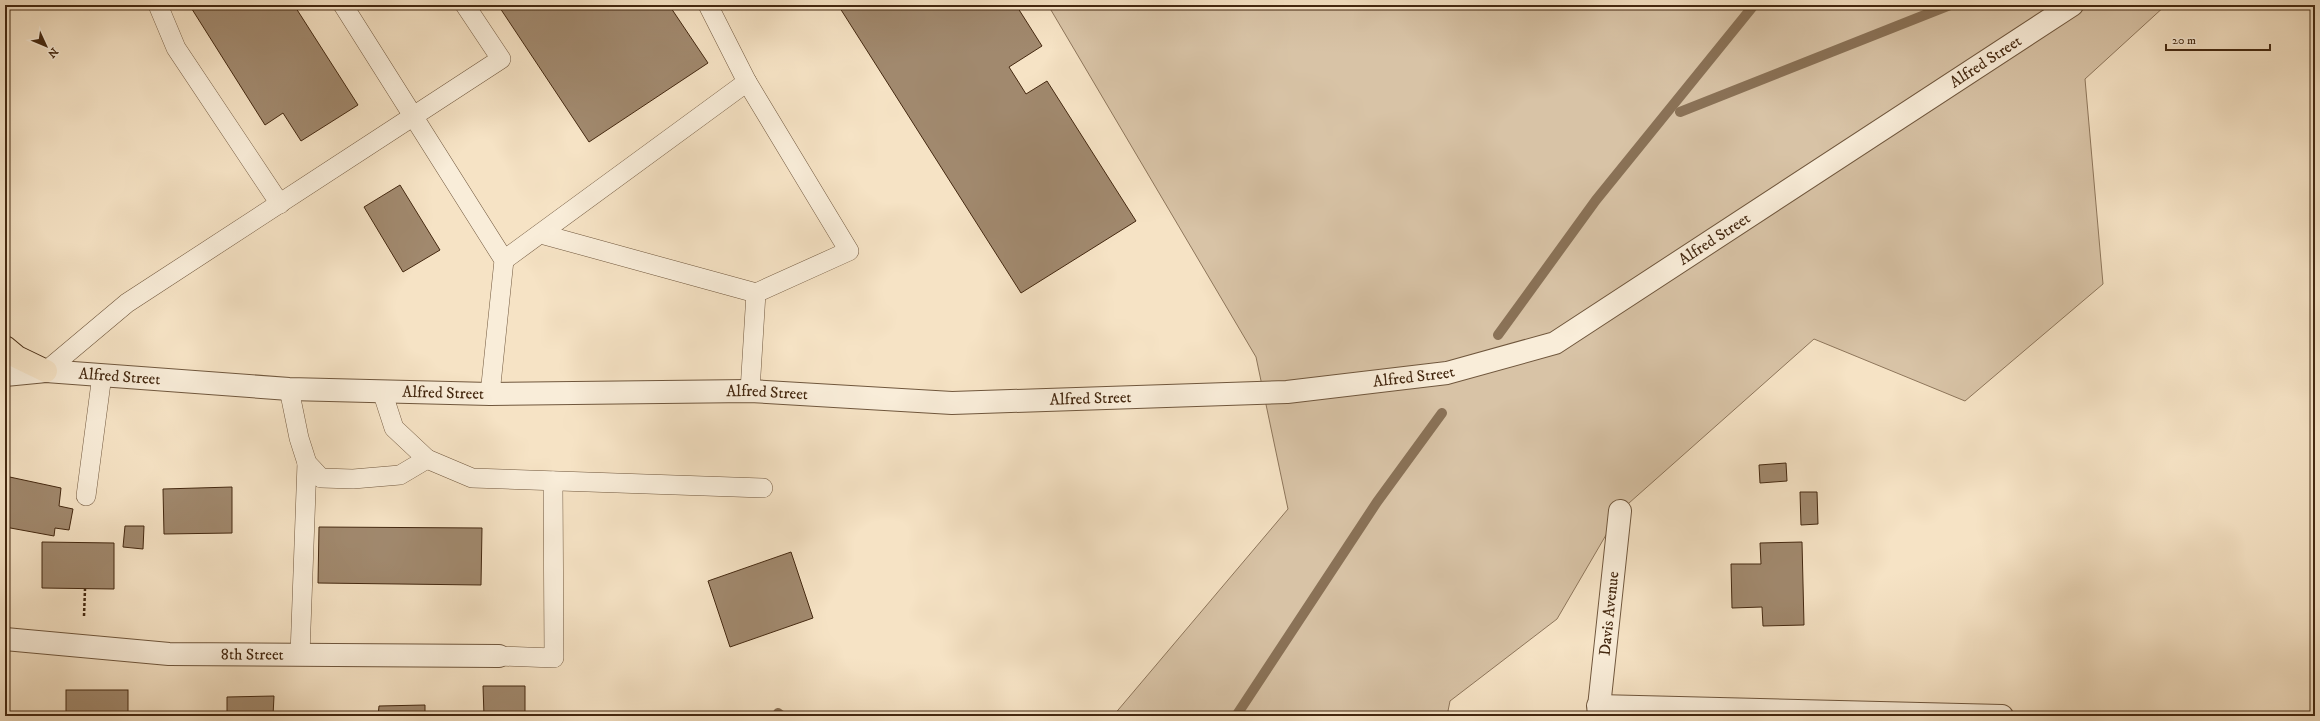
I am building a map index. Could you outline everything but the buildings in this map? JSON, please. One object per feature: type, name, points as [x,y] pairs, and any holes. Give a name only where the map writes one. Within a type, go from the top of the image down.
[{"type":"main road","points":[[5,347],[17,356],[46,371]]},
{"type":"street","name":"Alfred Street","points":[[5,374],[46,371],[290,389],[490,394],[750,391],[952,402],[1287,392],[1447,373],[1555,344],[2072,5]]},
{"type":"street","name":"Davis Avenue","points":[[1598,711],[1620,511]]},
{"type":"street","name":"8th Street","points":[[5,639],[169,654],[500,656]]},
{"type":"street","points":[[1598,711],[2002,716]]},
{"type":"lane","points":[[158,5],[176,48],[280,204]]},
{"type":"lane","points":[[343,5],[412,118],[504,260],[490,394]]},
{"type":"lane","points":[[46,371],[128,303],[501,59],[465,5]]},
{"type":"lane","points":[[541,234],[756,292],[849,251],[747,82],[708,5]]},
{"type":"lane","points":[[504,260],[747,82]]},
{"type":"lane","points":[[750,391],[756,292]]},
{"type":"lane","points":[[86,496],[102,375]]},
{"type":"lane","points":[[290,389],[299,438],[307,463],[300,654]]},
{"type":"lane","points":[[382,391],[394,428],[427,459],[472,478],[762,488]]},
{"type":"lane","points":[[307,463],[321,478],[353,479],[400,474],[427,459]]},
{"type":"lane","points":[[500,656],[554,658],[553,481]]},
{"type":"shaded area","points":[[1048,5],[2166,5],[2085,79],[2103,284],[1965,401],[1814,339],[1620,511],[1557,619],[1450,701],[1447,716],[1113,716],[1288,509],[1256,357]]},
{"type":"waterway","points":[[1498,335],[1596,200],[1754,5]]},
{"type":"waterway","points":[[1680,112],[1950,5]]},
{"type":"waterway","points":[[1236,716],[1377,502],[1442,413]]},
{"type":"waterway","points":[[778,713],[782,716]]}]
